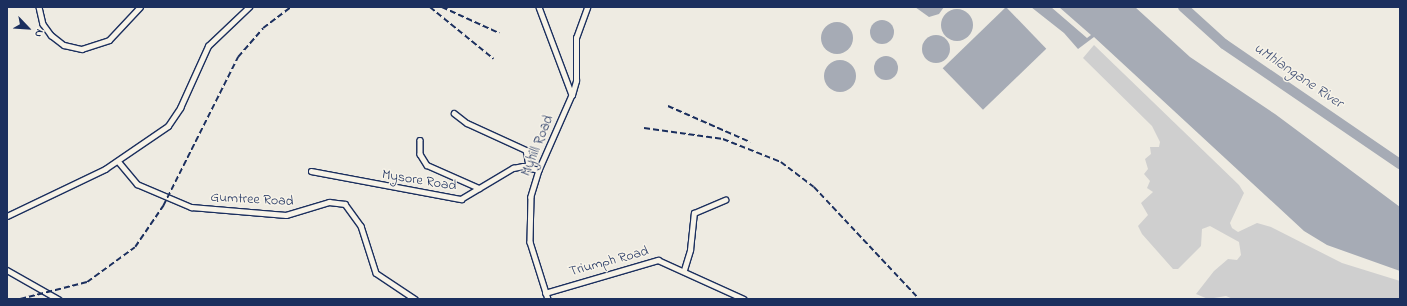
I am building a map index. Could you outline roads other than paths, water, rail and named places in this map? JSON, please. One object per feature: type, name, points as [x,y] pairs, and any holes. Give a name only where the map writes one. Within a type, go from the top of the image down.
[{"type":"street","points":[[39,7],[51,36],[64,45],[82,50],[109,40],[140,7]]},
{"type":"street","points":[[7,216],[77,185],[118,161],[171,122],[208,46],[249,7]]},
{"type":"street","points":[[539,7],[572,94]]},
{"type":"street","name":"Myhill Road","points":[[548,299],[545,293],[529,231],[531,197],[539,170],[572,94],[576,81],[576,38],[587,7]]},
{"type":"street","points":[[454,113],[467,124],[526,150],[529,166],[539,170]]},
{"type":"street","points":[[420,140],[420,154],[427,165],[479,188]]},
{"type":"street","name":"Gumtree Road","points":[[118,161],[137,184],[191,207],[286,215],[329,202],[345,204],[361,226],[376,273],[415,299]]},
{"type":"street","name":"Mysore Road","points":[[311,171],[458,199],[512,168],[529,166]]},
{"type":"street","points":[[684,270],[690,250],[694,213],[725,200]]},
{"type":"street","name":"Triumph Road","points":[[545,293],[653,260],[684,270],[744,299]]},
{"type":"street","points":[[7,270],[58,299]]},
{"type":"waterway","name":"uMhlangane River","points":[[1183,7],[1224,44],[1400,164]]},
{"type":"railway","points":[[20,299],[87,282],[135,247],[163,206],[238,57],[263,28],[291,7]]},
{"type":"railway","points":[[430,7],[494,59]]},
{"type":"railway","points":[[442,7],[499,33]]},
{"type":"railway","points":[[668,106],[750,142]]},
{"type":"railway","points":[[644,128],[723,139],[781,162],[814,187],[919,299]]}]
